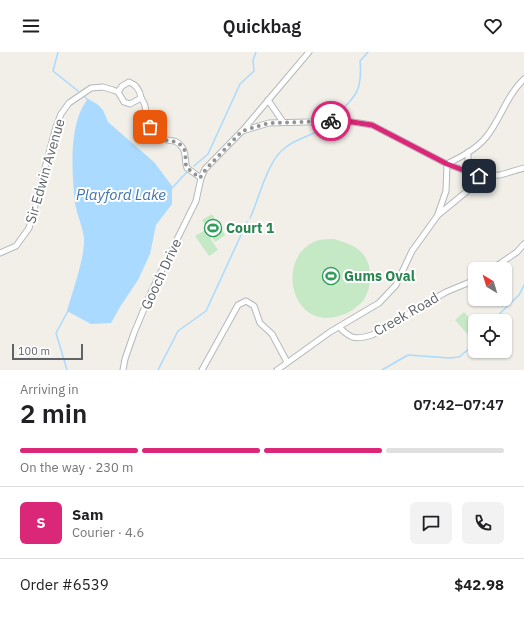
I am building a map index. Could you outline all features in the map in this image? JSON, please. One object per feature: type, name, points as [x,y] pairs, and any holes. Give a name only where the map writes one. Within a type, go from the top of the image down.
[{"type":"street","points":[[118,92],[122,86],[129,82],[135,84],[146,105],[147,123],[154,132],[165,140],[172,139],[179,143],[186,154],[187,168],[200,178],[206,169],[242,131],[309,52]]},
{"type":"street","points":[[447,164],[468,152],[486,137],[508,98],[524,79]]},
{"type":"street","name":"Sir Edwin Avenue","points":[[0,253],[16,246],[28,228],[56,127],[64,109],[80,94],[92,88],[103,87],[118,92],[124,102],[130,104],[141,98]]},
{"type":"street","points":[[268,100],[282,122]]},
{"type":"street","points":[[242,131],[256,126],[282,122],[334,121],[372,125],[447,164],[479,176],[491,176],[524,168]]},
{"type":"street","points":[[468,152],[468,172]]},
{"type":"street","points":[[438,215],[446,191],[447,164]]},
{"type":"street","points":[[277,370],[339,327],[379,303],[396,285],[412,251],[438,215],[471,188],[491,176]]},
{"type":"street","name":"Gooch Drive","points":[[123,370],[134,333],[152,290],[196,201],[200,178]]},
{"type":"street","points":[[502,262],[517,252],[524,244]]},
{"type":"street","name":"Creek Road","points":[[339,327],[350,337],[362,338],[372,335],[446,292],[468,283]]},
{"type":"street","points":[[202,370],[238,305],[246,301],[254,306],[260,323],[272,334],[287,362]]},
{"type":"green space","name":"Court 1","points":[[212,214],[225,235],[215,242],[202,220]]},
{"type":"green space","points":[[205,230],[218,250],[209,256],[195,236]]},
{"type":"green space","name":"Gums Oval","points":[[334,239],[353,246],[364,255],[369,268],[370,283],[366,297],[354,309],[339,316],[322,318],[309,312],[299,302],[294,289],[293,274],[296,260],[305,248],[319,240]]},
{"type":"green space","points":[[464,312],[468,317],[468,335],[455,320]]},
{"type":"water","name":"Playford Lake","points":[[88,99],[97,104],[103,110],[108,122],[154,162],[172,186],[172,204],[156,225],[150,254],[138,280],[111,323],[91,324],[67,311],[84,247],[83,234],[75,203],[73,149],[77,121]]},
{"type":"waterway","points":[[58,52],[53,71],[78,91]]},
{"type":"waterway","points":[[194,166],[208,154],[240,84],[254,71],[253,60],[256,52]]},
{"type":"waterway","points":[[331,120],[351,101],[355,95],[360,81],[360,61],[368,52]]},
{"type":"waterway","points":[[85,97],[89,101]]},
{"type":"waterway","points":[[250,218],[269,170],[279,153],[291,143],[318,131],[329,123]]},
{"type":"waterway","points":[[172,188],[187,172]]},
{"type":"waterway","points":[[158,370],[178,331],[206,311],[247,222]]},
{"type":"waterway","points":[[499,314],[519,295],[524,285]]},
{"type":"waterway","points":[[67,370],[56,333],[68,311]]},
{"type":"waterway","points":[[382,370],[408,355],[450,358],[459,357],[468,350]]},
{"type":"way so far","points":[[150,127],[165,140],[172,139],[179,143],[186,154],[187,168],[200,178],[206,169],[242,131],[269,123],[331,121]]},
{"type":"place","name":"Court 1","points":[[213,228]]},
{"type":"place","name":"Gums Oval","points":[[331,276]]},
{"type":"route","points":[[331,121],[346,121],[372,125],[447,164],[479,176]]}]
